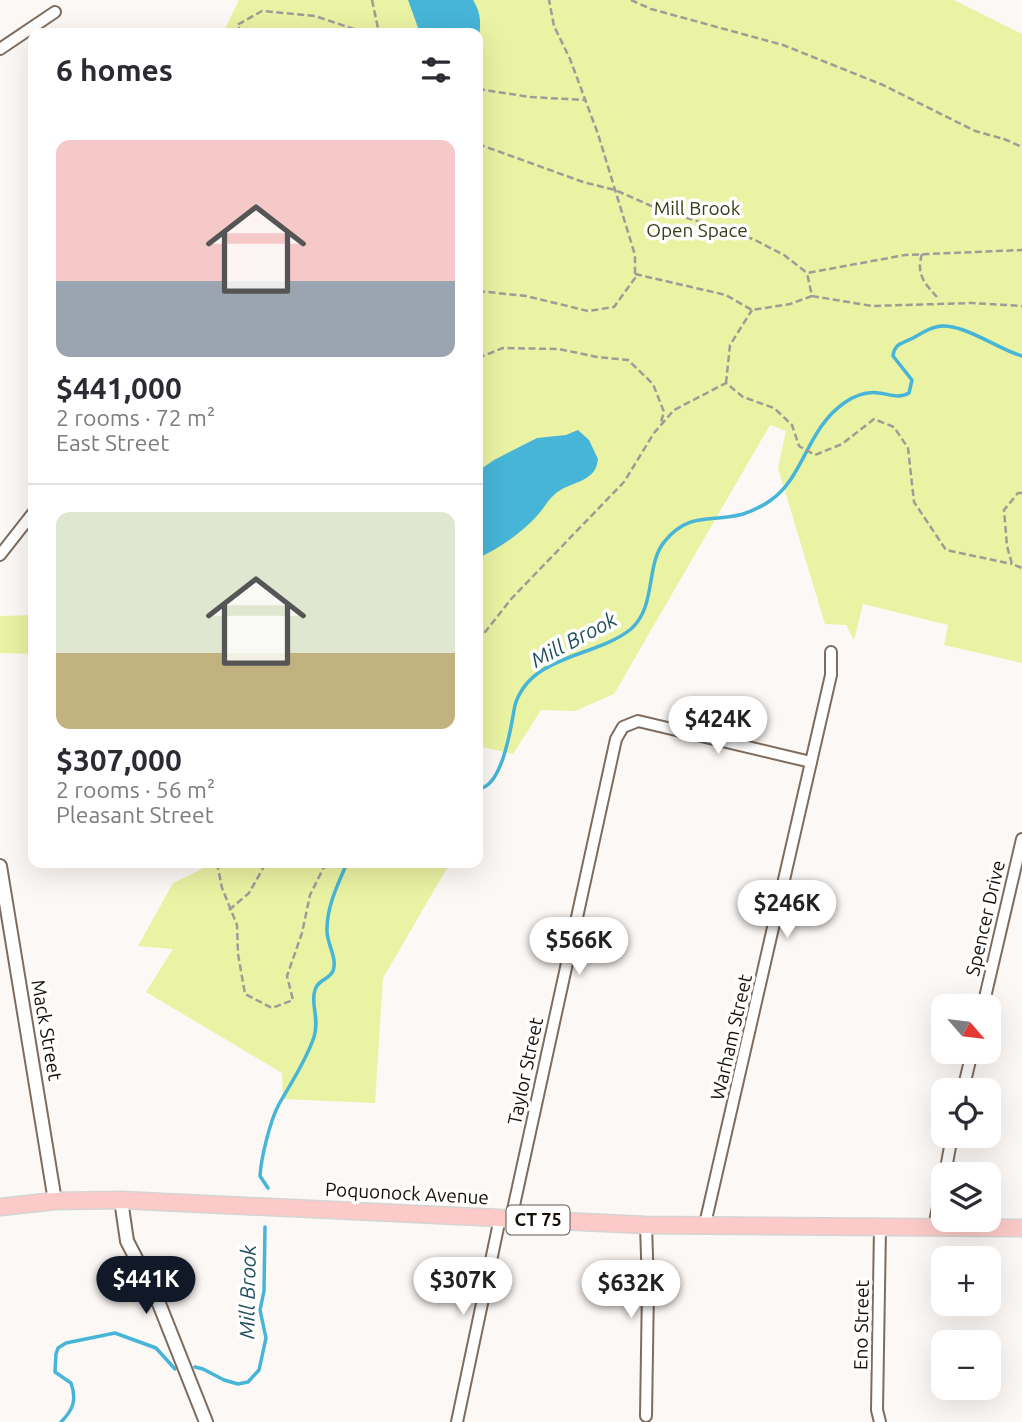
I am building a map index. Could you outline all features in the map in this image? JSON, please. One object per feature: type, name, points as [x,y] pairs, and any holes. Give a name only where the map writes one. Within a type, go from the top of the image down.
[{"type":"main road","name":"Poquonock Avenue","points":[[0,1208],[55,1201],[121,1200],[646,1225],[931,1227]]},
{"type":"main road","name":"Poquonock Avenue","points":[[1001,1228],[1022,1228]]},
{"type":"street","points":[[31,28],[55,12]]},
{"type":"street","points":[[0,49],[28,30]]},
{"type":"street","points":[[0,555],[28,519]]},
{"type":"street","name":"Warham Street","points":[[705,1224],[831,675],[831,652]]},
{"type":"street","name":"Taylor Street","points":[[457,1422],[616,739],[623,727],[638,721],[811,762]]},
{"type":"street","name":"Spencer Drive","points":[[986,994],[1022,839]]},
{"type":"street","name":"Mack Street","points":[[0,866],[55,1201]]},
{"type":"street","points":[[121,1200],[127,1241],[158,1301],[206,1422]]},
{"type":"street","points":[[646,1225],[646,1416]]},
{"type":"street","name":"Eno Street","points":[[880,1228],[877,1410],[880,1422]]},
{"type":"path","points":[[372,0],[378,28]]},
{"type":"path","points":[[483,292],[526,296],[588,311],[614,307],[635,278],[635,255],[615,190],[570,59],[554,26],[549,0]]},
{"type":"path","points":[[631,0],[651,9],[783,45],[883,85],[975,131],[1022,147]]},
{"type":"path","points":[[239,28],[237,25],[262,11],[315,16],[351,28]]},
{"type":"path","points":[[483,90],[530,97],[585,100]]},
{"type":"path","points":[[483,146],[583,182],[615,190],[656,208],[753,239],[784,255],[807,273],[812,296]]},
{"type":"path","points":[[807,273],[905,255],[1022,250]]},
{"type":"path","points":[[923,254],[918,266],[925,284],[937,297]]},
{"type":"path","points":[[635,274],[726,295],[752,310],[790,304],[812,296],[872,306],[972,303],[1022,306]]},
{"type":"path","points":[[726,383],[730,345],[752,310]]},
{"type":"path","points":[[483,356],[503,348],[559,349],[628,360],[653,384],[664,412],[660,425]]},
{"type":"path","points":[[483,635],[512,598],[624,482],[660,425],[674,410],[726,383]]},
{"type":"path","points":[[726,383],[743,397],[774,408],[792,425],[799,446],[815,455],[842,444],[874,419],[894,427],[908,448],[914,502],[946,550],[1022,568]]},
{"type":"path","points":[[1012,564],[1007,546],[1004,510],[1018,492],[1022,493]]},
{"type":"path","points":[[218,868],[229,910],[237,925],[238,954],[246,994],[272,1008],[293,1000],[288,976],[302,933],[310,895],[324,868]]},
{"type":"path","points":[[229,910],[250,893],[262,868]]},
{"type":"green space","name":"Mill Brook Open Space","points":[[239,0],[954,0],[1022,34],[1022,663],[944,645],[948,625],[863,604],[854,640],[846,625],[825,624],[778,468],[786,431],[770,425],[614,694],[575,711],[541,710],[513,754],[483,747],[483,28],[225,28]]},
{"type":"green space","points":[[28,615],[28,654],[0,653],[0,616]]},
{"type":"green space","points":[[204,868],[447,868],[383,978],[375,1103],[283,1099],[282,1073],[146,992],[173,949],[138,946],[173,883]]},
{"type":"water","points":[[408,0],[473,0],[478,10],[480,28],[418,28]]},
{"type":"water","points":[[578,430],[589,440],[598,459],[592,473],[560,490],[524,529],[483,555],[483,468],[537,438],[566,435]]},
{"type":"waterway","name":"Mill Brook","points":[[483,787],[494,778],[500,767],[515,705],[523,688],[549,666],[600,646],[631,629],[644,609],[659,550],[674,532],[692,522],[743,514],[771,500],[791,479],[822,426],[848,400],[869,393],[898,396],[909,393],[912,380],[893,356],[899,345],[929,329],[945,326],[967,332],[1022,356]]},
{"type":"waterway","name":"Mill Brook","points":[[268,1188],[260,1176],[266,1140],[279,1104],[303,1063],[314,1037],[315,990],[331,974],[334,966],[327,934],[327,920],[345,868]]},
{"type":"waterway","name":"Mill Brook","points":[[195,1367],[238,1384],[248,1382],[259,1370],[266,1338],[260,1310],[264,1291],[265,1227]]},
{"type":"waterway","name":"Mill Brook","points":[[61,1422],[74,1400],[71,1383],[55,1372],[58,1348],[66,1343],[115,1333],[156,1348],[175,1369]]}]
